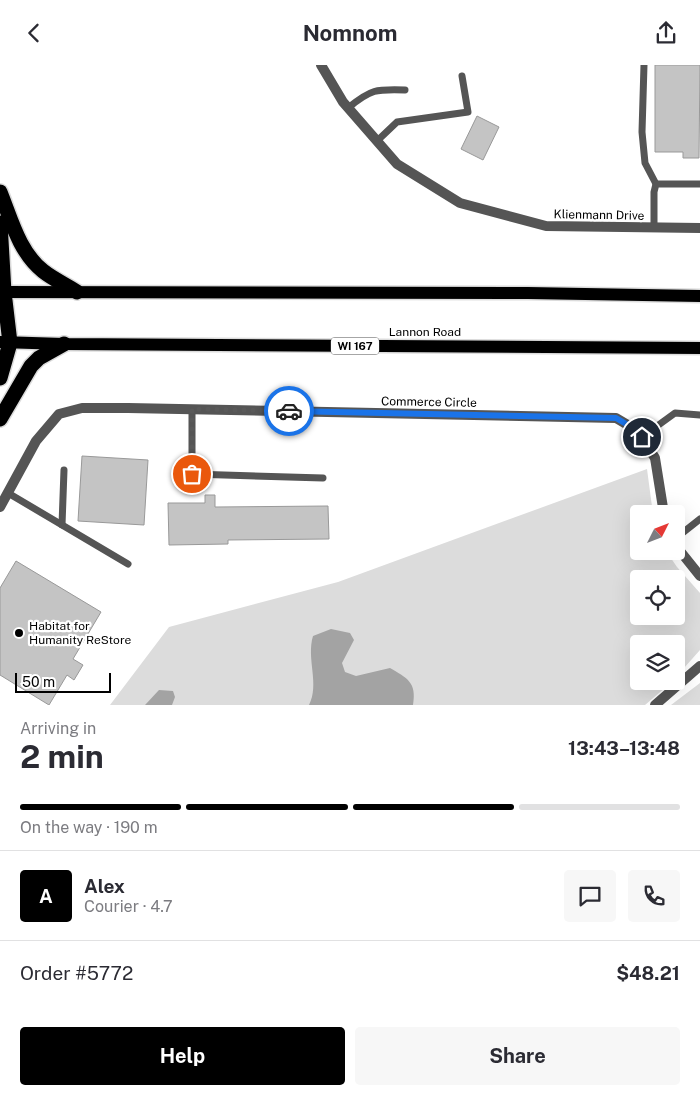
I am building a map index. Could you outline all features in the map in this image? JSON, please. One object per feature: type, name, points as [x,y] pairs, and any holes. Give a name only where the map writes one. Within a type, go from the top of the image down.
[{"type":"highway","points":[[0,192],[22,246],[32,260],[43,272],[77,292]]},
{"type":"highway","points":[[0,223],[1,295],[5,343],[0,378]]},
{"type":"highway","points":[[0,419],[32,366],[39,358],[64,344]]},
{"type":"main road","points":[[1,295],[77,292],[528,293],[700,296]]},
{"type":"main road","points":[[693,347],[700,342]]},
{"type":"main road","name":"Lannon Road","points":[[5,343],[693,347]]},
{"type":"street","name":"Klienmann Drive","points":[[321,65],[343,102],[397,164],[460,203],[546,227],[700,228]]},
{"type":"street","name":"Commerce Circle","points":[[0,507],[36,441],[58,414],[82,408],[616,418],[638,431],[655,458],[662,505]]},
{"type":"street","points":[[685,557],[700,576]]},
{"type":"street","points":[[655,705],[700,666]]},
{"type":"lane","points":[[644,65],[642,132],[645,163],[656,184],[654,192],[654,229]]},
{"type":"lane","points":[[377,141],[397,122],[468,112],[462,76]]},
{"type":"lane","points":[[348,108],[364,95],[374,91],[405,90]]},
{"type":"lane","points":[[656,184],[700,184]]},
{"type":"lane","points":[[192,409],[192,474],[323,478]]},
{"type":"lane","points":[[642,437],[675,413],[700,415]]},
{"type":"lane","points":[[62,525],[64,469]]},
{"type":"lane","points":[[8,493],[128,564]]},
{"type":"lane","points":[[685,531],[700,519]]},
{"type":"shaded area","points":[[647,469],[652,505],[630,505],[630,560],[672,560],[680,570],[630,570],[630,625],[685,625],[685,576],[700,593],[700,650],[685,667],[685,635],[630,635],[630,690],[662,690],[645,705],[110,705],[169,627],[338,582]]},
{"type":"shaded area","points":[[331,629],[350,633],[354,640],[342,663],[345,672],[356,676],[390,668],[406,678],[412,686],[413,705],[309,705],[313,689],[311,645],[313,636]]},
{"type":"shaded area","points":[[700,683],[700,705],[671,705]]},
{"type":"shaded area","points":[[159,690],[173,691],[175,697],[172,705],[145,705]]},
{"type":"building","points":[[655,65],[700,65],[699,158],[683,158],[683,152],[655,152]]},
{"type":"building","points":[[477,116],[499,127],[483,160],[461,149]]},
{"type":"building","points":[[82,456],[148,460],[144,525],[78,521]]},
{"type":"building","points":[[205,495],[215,495],[215,507],[328,506],[329,539],[228,540],[228,544],[169,545],[168,503],[205,503]]},
{"type":"building","points":[[16,561],[101,612],[73,659],[83,665],[74,680],[67,675],[49,705],[0,675],[0,588]]},
{"type":"way so far","points":[[192,474],[192,409],[289,411]]},
{"type":"place","name":"Habitat for Humanity ReStore","points":[[19,633]]},
{"type":"route","points":[[289,411],[616,418],[638,431],[642,437]]}]
